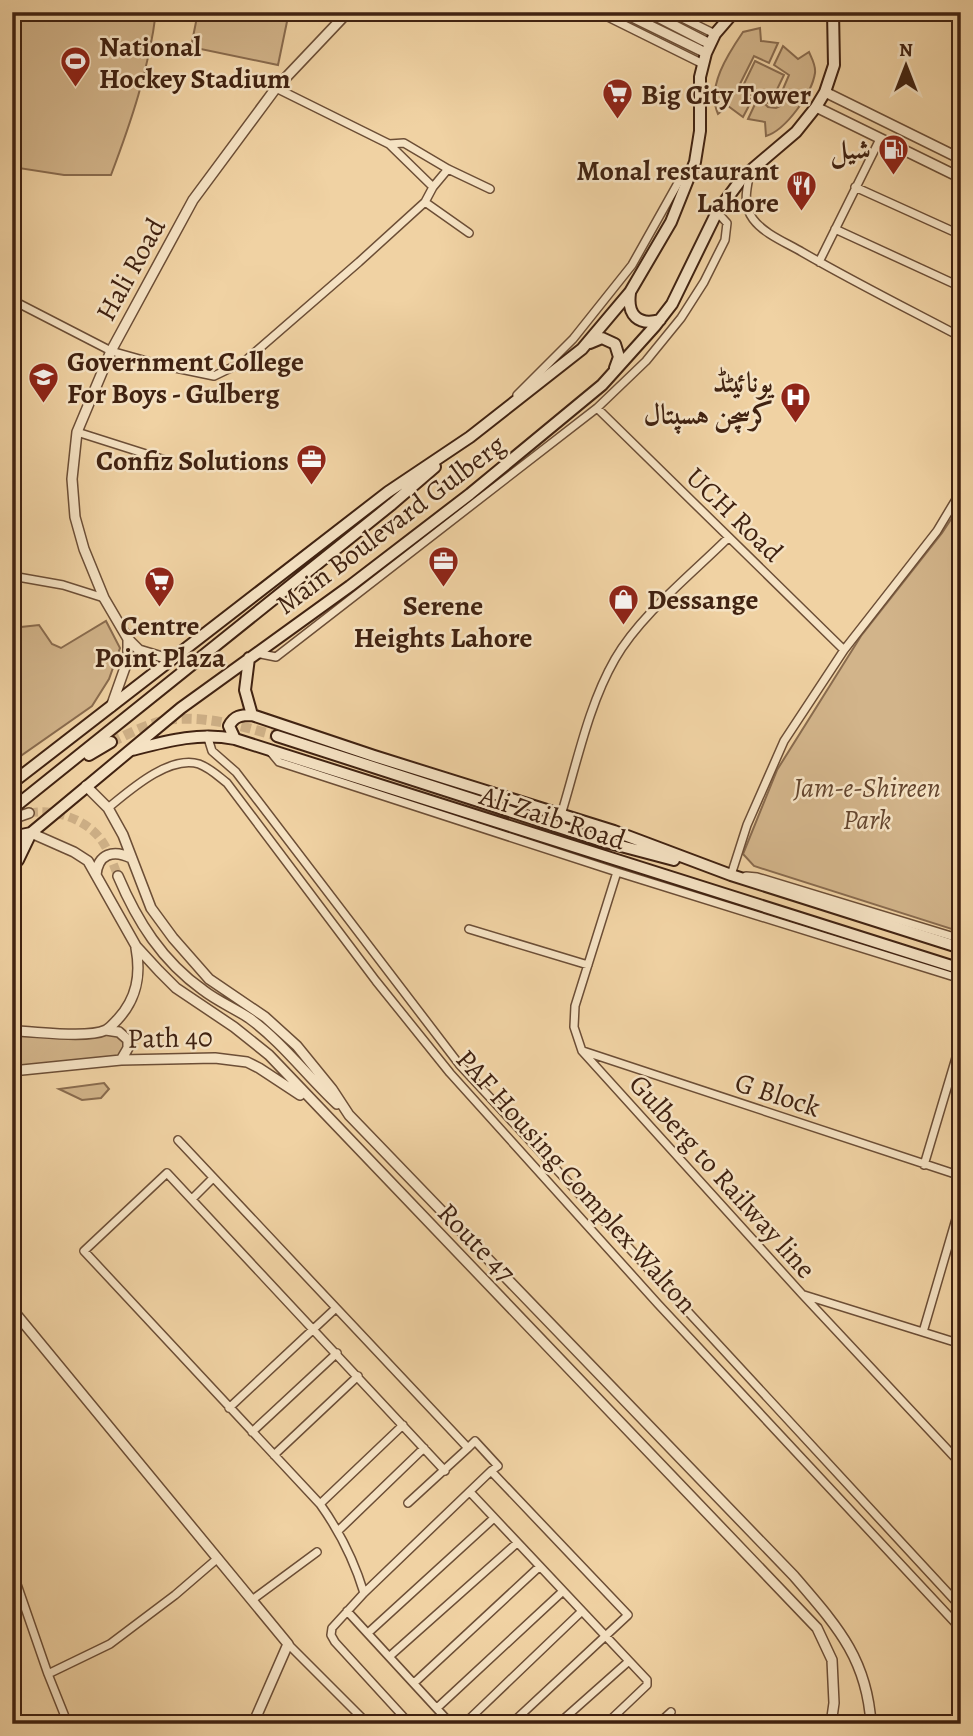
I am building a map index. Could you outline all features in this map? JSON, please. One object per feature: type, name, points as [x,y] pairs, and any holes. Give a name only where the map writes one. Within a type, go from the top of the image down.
[{"type":"main road","points":[[709,49],[734,12]]},
{"type":"main road","name":"Main Boulevard Gulberg","points":[[12,865],[18,860],[31,833],[181,708],[350,586],[459,502],[586,399],[614,371],[660,320],[681,288],[718,212],[749,170],[796,132],[816,107],[825,92],[834,65],[833,12]]},
{"type":"main road","name":"Main Boulevard Gulberg","points":[[12,783],[388,492],[470,437],[582,349],[630,292],[671,222],[691,175],[700,131],[700,77],[709,49]]},
{"type":"main road","points":[[630,292],[630,309],[637,318],[649,324],[660,320]]},
{"type":"main road","points":[[582,349],[595,340],[609,340],[618,350],[619,357],[614,371]]},
{"type":"main road","points":[[12,809],[392,504],[470,437]]},
{"type":"main road","points":[[235,738],[229,726],[232,720],[237,716],[251,715],[245,690],[253,656]]},
{"type":"main road","name":"Ali Zaib Road","points":[[251,715],[614,831],[731,875],[961,948]]},
{"type":"main road","name":"Ali Zaib Road","points":[[129,751],[184,737],[207,735],[235,738],[961,969]]},
{"type":"main road","points":[[277,736],[602,841],[731,875]]},
{"type":"main road","points":[[34,792],[111,742]]},
{"type":"main road","points":[[12,837],[31,833]]},
{"type":"street","name":"Hali Road","points":[[128,639],[104,598],[84,549],[75,517],[72,480],[78,432],[111,351],[193,200],[276,88],[348,12]]},
{"type":"street","points":[[598,12],[709,49]]},
{"type":"street","points":[[622,12],[709,49]]},
{"type":"street","points":[[648,12],[709,49]]},
{"type":"street","points":[[670,12],[709,49]]},
{"type":"street","points":[[276,88],[389,144],[433,187]]},
{"type":"street","points":[[825,92],[961,159]]},
{"type":"street","points":[[816,107],[961,178]]},
{"type":"street","points":[[819,262],[880,139]]},
{"type":"street","points":[[389,144],[404,144],[490,189]]},
{"type":"street","points":[[12,300],[111,351],[214,376],[245,361],[425,202],[448,169]]},
{"type":"street","points":[[749,170],[746,195],[754,221],[819,262],[961,337]]},
{"type":"street","points":[[506,410],[526,384],[573,339],[624,276],[678,183],[691,175]]},
{"type":"street","points":[[855,187],[961,235]]},
{"type":"street","points":[[425,202],[469,233]]},
{"type":"street","points":[[253,656],[276,657],[597,408],[646,361],[681,318],[698,291],[728,229],[727,223],[718,212]]},
{"type":"street","points":[[835,229],[961,287]]},
{"type":"street","name":"UCH Road","points":[[597,408],[844,650]]},
{"type":"street","points":[[78,432],[165,460]]},
{"type":"street","points":[[961,491],[937,531],[844,650],[784,741],[747,825],[731,875],[757,877],[961,939]]},
{"type":"street","points":[[561,815],[595,703],[615,659],[644,621],[729,538]]},
{"type":"street","points":[[12,576],[63,585],[104,598]]},
{"type":"street","points":[[128,639],[139,650],[172,660]]},
{"type":"street","points":[[110,709],[128,659],[128,639]]},
{"type":"street","name":"PAF Housing Complex Walton","points":[[207,735],[212,751],[236,772],[459,1064],[961,1606]]},
{"type":"street","points":[[269,750],[279,762],[617,872],[961,979]]},
{"type":"street","name":"PAF Housing Complex Walton","points":[[108,808],[151,775],[174,765],[199,764],[227,783],[376,981],[450,1073],[658,1304],[961,1629]]},
{"type":"street","name":"Route 47","points":[[86,786],[108,808],[123,835],[151,908],[209,979],[259,1013],[297,1046],[349,1115],[794,1576],[848,1642],[859,1667],[870,1707],[871,1724]]},
{"type":"street","points":[[12,819],[29,813]]},
{"type":"street","name":"Route 47","points":[[31,833],[88,861],[136,946],[176,988],[257,1044],[817,1628],[832,1660],[834,1703],[831,1724]]},
{"type":"street","points":[[96,875],[97,865],[107,854],[115,853],[131,858]]},
{"type":"street","name":"Gulberg to Railway line","points":[[617,872],[575,1006],[574,1027],[582,1051],[802,1294],[961,1464]]},
{"type":"street","points":[[118,876],[132,910],[157,947],[178,970],[212,997],[248,1018],[272,1038],[349,1115]]},
{"type":"street","points":[[469,929],[588,965]]},
{"type":"street","name":"Path 40","points":[[12,1031],[84,1033],[106,1030],[134,998],[139,963],[136,946]]},
{"type":"street","points":[[106,1030],[119,1031],[126,1036],[128,1048],[121,1060]]},
{"type":"street","points":[[924,1165],[961,1041]]},
{"type":"street","name":"G Block","points":[[582,1051],[961,1176]]},
{"type":"street","name":"Path 40","points":[[12,1071],[121,1060],[215,1058],[247,1062],[316,1106]]},
{"type":"street","points":[[178,1140],[468,1448]]},
{"type":"street","points":[[364,1593],[356,1565],[339,1530],[320,1504],[84,1251],[167,1173],[314,1328],[444,1471]]},
{"type":"street","points":[[192,1199],[214,1178]]},
{"type":"street","points":[[923,1332],[961,1202]]},
{"type":"street","points":[[802,1294],[961,1344]]},
{"type":"street","points":[[229,1408],[336,1308]]},
{"type":"street","points":[[12,1309],[288,1644],[366,1723]]},
{"type":"street","points":[[252,1432],[337,1353]]},
{"type":"street","points":[[274,1455],[358,1376]]},
{"type":"street","points":[[320,1504],[403,1424]]},
{"type":"street","points":[[408,1503],[475,1441],[498,1466],[364,1593],[332,1628],[331,1635],[335,1642],[411,1724]]},
{"type":"street","points":[[339,1530],[424,1448]]},
{"type":"street","points":[[491,1471],[628,1615],[511,1724]]},
{"type":"street","points":[[470,1492],[648,1683],[606,1724]]},
{"type":"street","points":[[368,1633],[494,1518]]},
{"type":"street","points":[[390,1656],[517,1543]]},
{"type":"street","points":[[252,1600],[317,1552]]},
{"type":"street","points":[[47,1674],[110,1644],[175,1595],[218,1558]]},
{"type":"street","points":[[414,1683],[539,1567]]},
{"type":"street","points":[[12,1570],[47,1674],[68,1724]]},
{"type":"street","points":[[437,1708],[562,1592]]},
{"type":"street","points":[[346,1611],[451,1724]]},
{"type":"street","points":[[464,1724],[581,1612]]},
{"type":"street","points":[[253,1724],[288,1644]]},
{"type":"street","points":[[558,1724],[629,1661]]},
{"type":"street","points":[[658,1724],[671,1712]]},
{"type":"green space","name":"National Hockey Stadium","points":[[12,12],[156,12],[138,95],[111,175],[64,175],[12,167]]},
{"type":"green space","points":[[198,12],[289,12],[278,65],[191,47]]},
{"type":"green space","points":[[760,28],[761,41],[778,43],[769,63],[754,56],[737,90],[752,100],[743,117],[728,106],[718,114],[715,93],[725,60],[743,32]]},
{"type":"green space","points":[[783,46],[798,59],[809,52],[815,73],[809,90],[790,119],[766,136],[765,122],[748,119],[756,102],[768,107],[780,106],[777,103],[789,75],[774,65]]},
{"type":"green space","points":[[755,61],[784,75],[770,104],[741,90]]},
{"type":"green space","name":"Jam-e-Shireen Park","points":[[961,504],[961,932],[754,866],[743,854],[777,770],[861,636],[942,533]]},
{"type":"green space","points":[[106,621],[120,648],[109,679],[92,706],[12,762],[12,628],[39,625],[52,644],[61,648]]},
{"type":"green space","points":[[106,1030],[128,1040],[121,1060],[12,1071],[12,1031]]},
{"type":"green space","points":[[104,1083],[109,1089],[101,1098],[82,1100],[59,1089]]},
{"type":"tunnel","points":[[111,742],[153,724],[182,719],[223,722],[277,736]]},
{"type":"tunnel","points":[[29,813],[59,814],[88,827],[104,845],[118,876]]},
{"type":"place","name":"National Hockey Stadium","points":[[76,89]]},
{"type":"place","name":"Big City Tower","points":[[618,121]]},
{"type":"place","name":"شیل","points":[[894,176]]},
{"type":"place","name":"Monal restaurant Lahore","points":[[802,213]]},
{"type":"place","name":"Government College For Boys - Gulberg","points":[[44,404]]},
{"type":"place","name":"یونائیٹڈ کرسچن ہسپتال","points":[[796,425]]},
{"type":"place","name":"Confiz Solutions","points":[[312,487]]},
{"type":"place","name":"Serene Heights Lahore","points":[[443,588]]},
{"type":"place","name":"Centre Point Plaza","points":[[160,608]]},
{"type":"place","name":"Dessange","points":[[624,626]]}]
